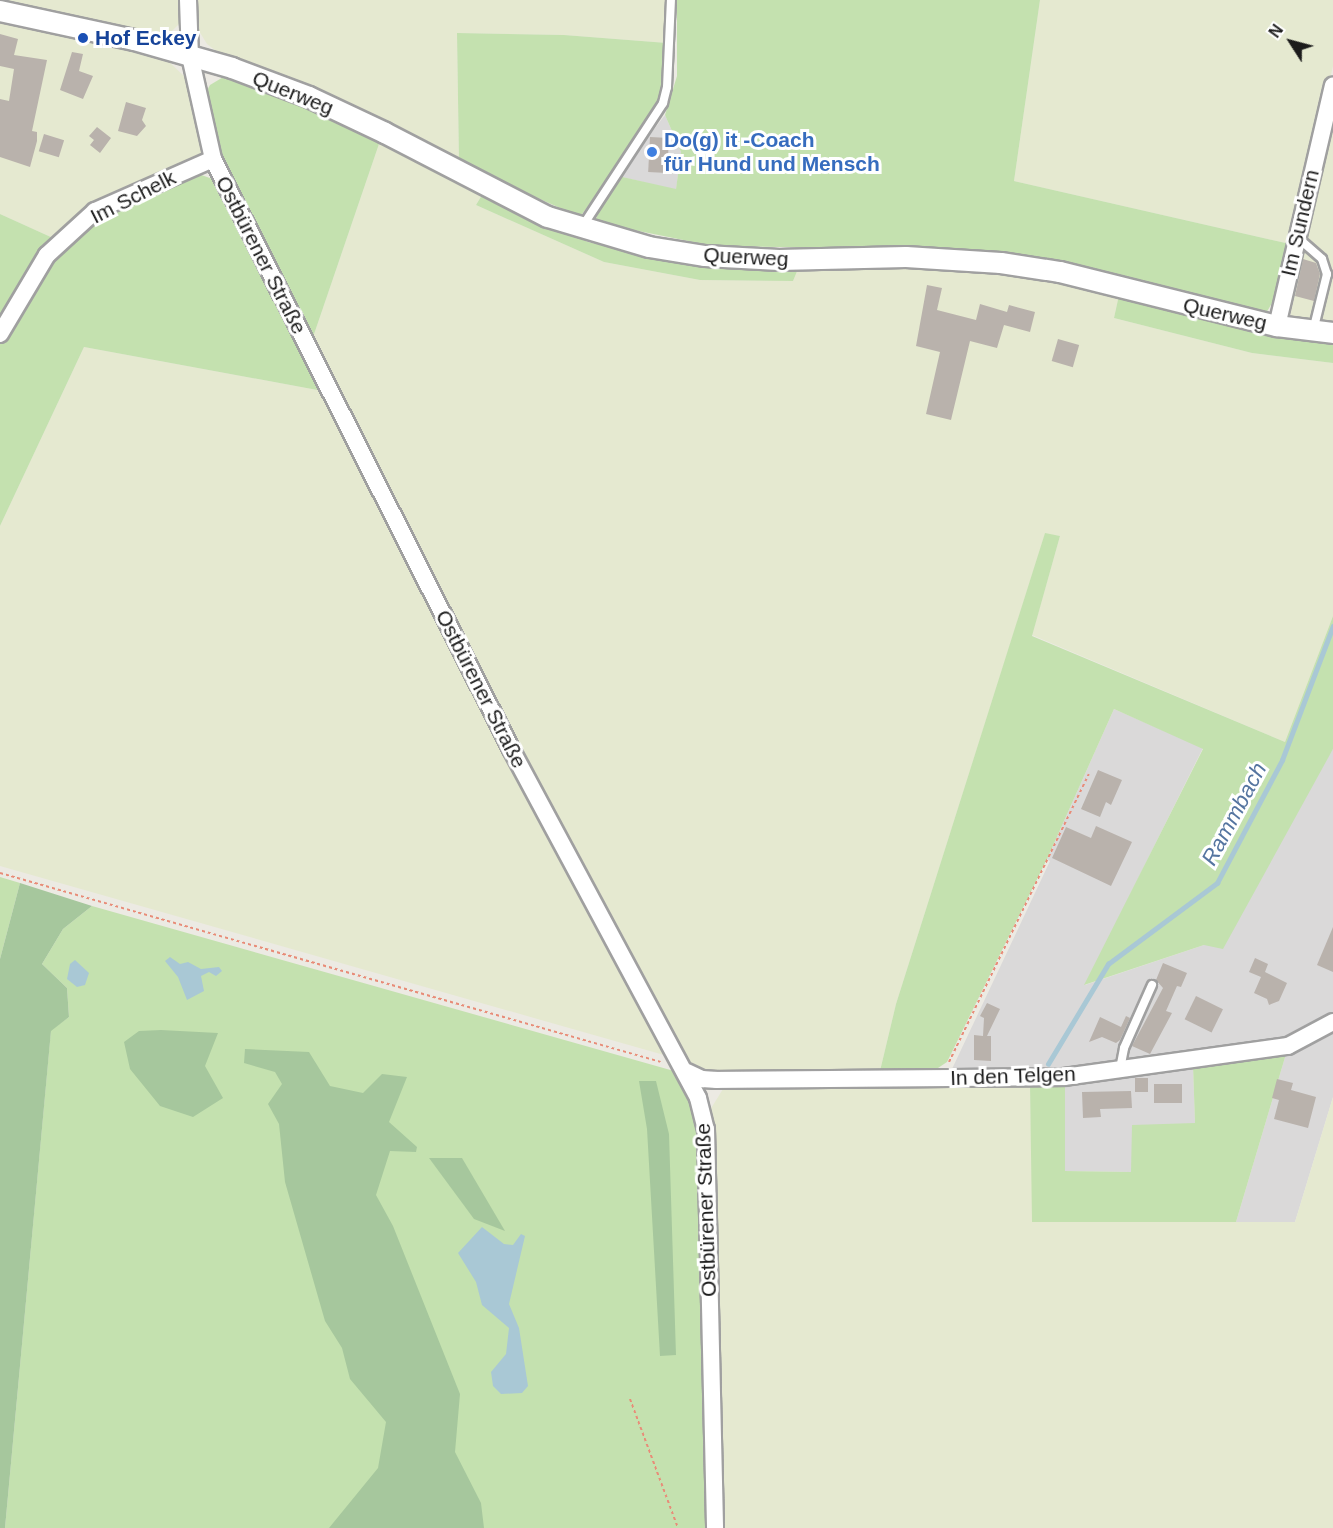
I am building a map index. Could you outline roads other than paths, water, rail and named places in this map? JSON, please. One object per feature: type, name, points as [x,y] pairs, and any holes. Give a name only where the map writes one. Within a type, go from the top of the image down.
[{"type":"street","points":[[0,11],[190,56],[188,0]]},
{"type":"street","name":"Ostbürener Straße","points":[[190,56],[213,159],[511,749],[687,1072],[706,1129],[715,1528]]},
{"type":"street","name":"Querweg","points":[[190,56],[309,97],[500,195],[581,228],[649,247],[705,256],[779,260],[954,259],[1001,263],[1060,272],[1277,326],[1333,333]]},
{"type":"street","name":"Im Sundern","points":[[1277,326],[1333,86]]},
{"type":"street","name":"Im Schelk","points":[[0,334],[47,255],[95,211],[213,159]]},
{"type":"street","name":"In den Telgen","points":[[687,1072],[702,1079],[717,1080],[1064,1077],[1288,1046],[1333,1022]]},
{"type":"lane","points":[[581,228],[663,103],[667,87],[671,0]]},
{"type":"lane","points":[[1297,237],[1317,252],[1327,274],[1312,331]]},
{"type":"lane","points":[[1119,1069],[1124,1048],[1152,985]]},
{"type":"water","points":[[170,957],[180,964],[188,962],[201,969],[219,967],[222,971],[216,976],[209,972],[201,976],[204,991],[187,1000],[178,977],[165,961]]},
{"type":"water","points":[[75,960],[89,973],[85,985],[77,987],[67,979],[70,964]]},
{"type":"water","points":[[482,1227],[504,1244],[513,1245],[521,1234],[525,1236],[509,1304],[519,1328],[528,1386],[522,1393],[501,1394],[493,1386],[491,1372],[506,1354],[509,1328],[482,1305],[476,1282],[458,1253]]},
{"type":"waterway","name":"Rammbach","points":[[1048,1064],[1108,964],[1217,883],[1282,760],[1333,626]]},
{"type":"place","name":"Hof Eckey","points":[[83,38]]},
{"type":"place","name":"Do(g) it -Coach für Hund und Mensch","points":[[652,152]]}]
